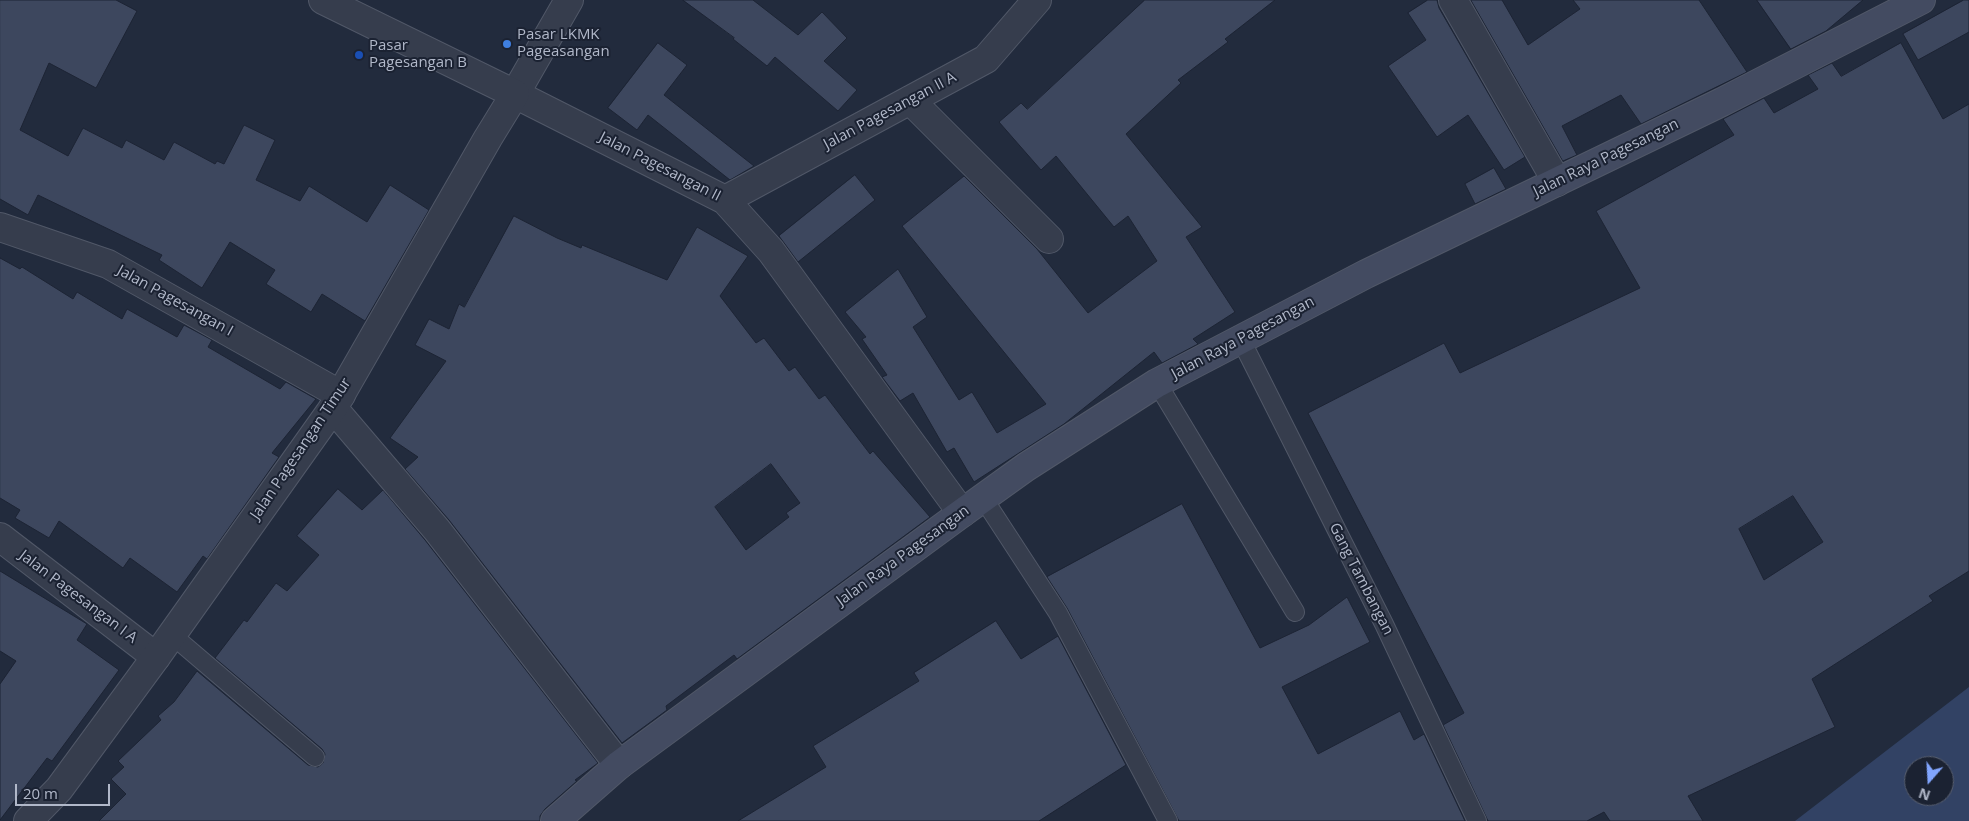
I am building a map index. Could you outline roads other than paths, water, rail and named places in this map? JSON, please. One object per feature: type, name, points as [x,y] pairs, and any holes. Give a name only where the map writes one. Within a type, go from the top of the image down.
[{"type":"main road","name":"Jalan Raya Pagesangan","points":[[554,821],[619,765],[973,505],[1026,467],[1157,382],[1366,274],[1722,102],[1916,1]]},
{"type":"street","name":"Jalan Pagesangan II","points":[[323,0],[725,200],[771,251],[973,505]]},
{"type":"street","name":"Jalan Pagesangan Timur","points":[[28,821],[58,789],[156,657],[337,401],[569,0]]},
{"type":"street","name":"Jalan Pagesangan II A","points":[[725,200],[986,59],[1037,0]]},
{"type":"street","points":[[1453,0],[1558,182]]},
{"type":"street","points":[[910,100],[1049,239]]},
{"type":"street","name":"Jalan Pagesangan I","points":[[0,227],[108,264],[337,401]]},
{"type":"street","points":[[337,401],[619,765]]},
{"type":"street","name":"Jalan Pagesangan I A","points":[[0,537],[156,657]]},
{"type":"lane","name":"Gang Tambangan","points":[[1240,338],[1384,624],[1477,821]]},
{"type":"lane","points":[[1157,382],[1294,612]]},
{"type":"lane","points":[[973,505],[1058,613],[1168,821]]},
{"type":"lane","points":[[172,635],[315,757]]},
{"type":"water","points":[[1969,687],[1969,821],[1795,821]]},
{"type":"place","name":"Pasar LKMK Pageasangan","points":[[507,44]]},
{"type":"place","name":"Pasar Pagesangan B","points":[[359,55]]}]
